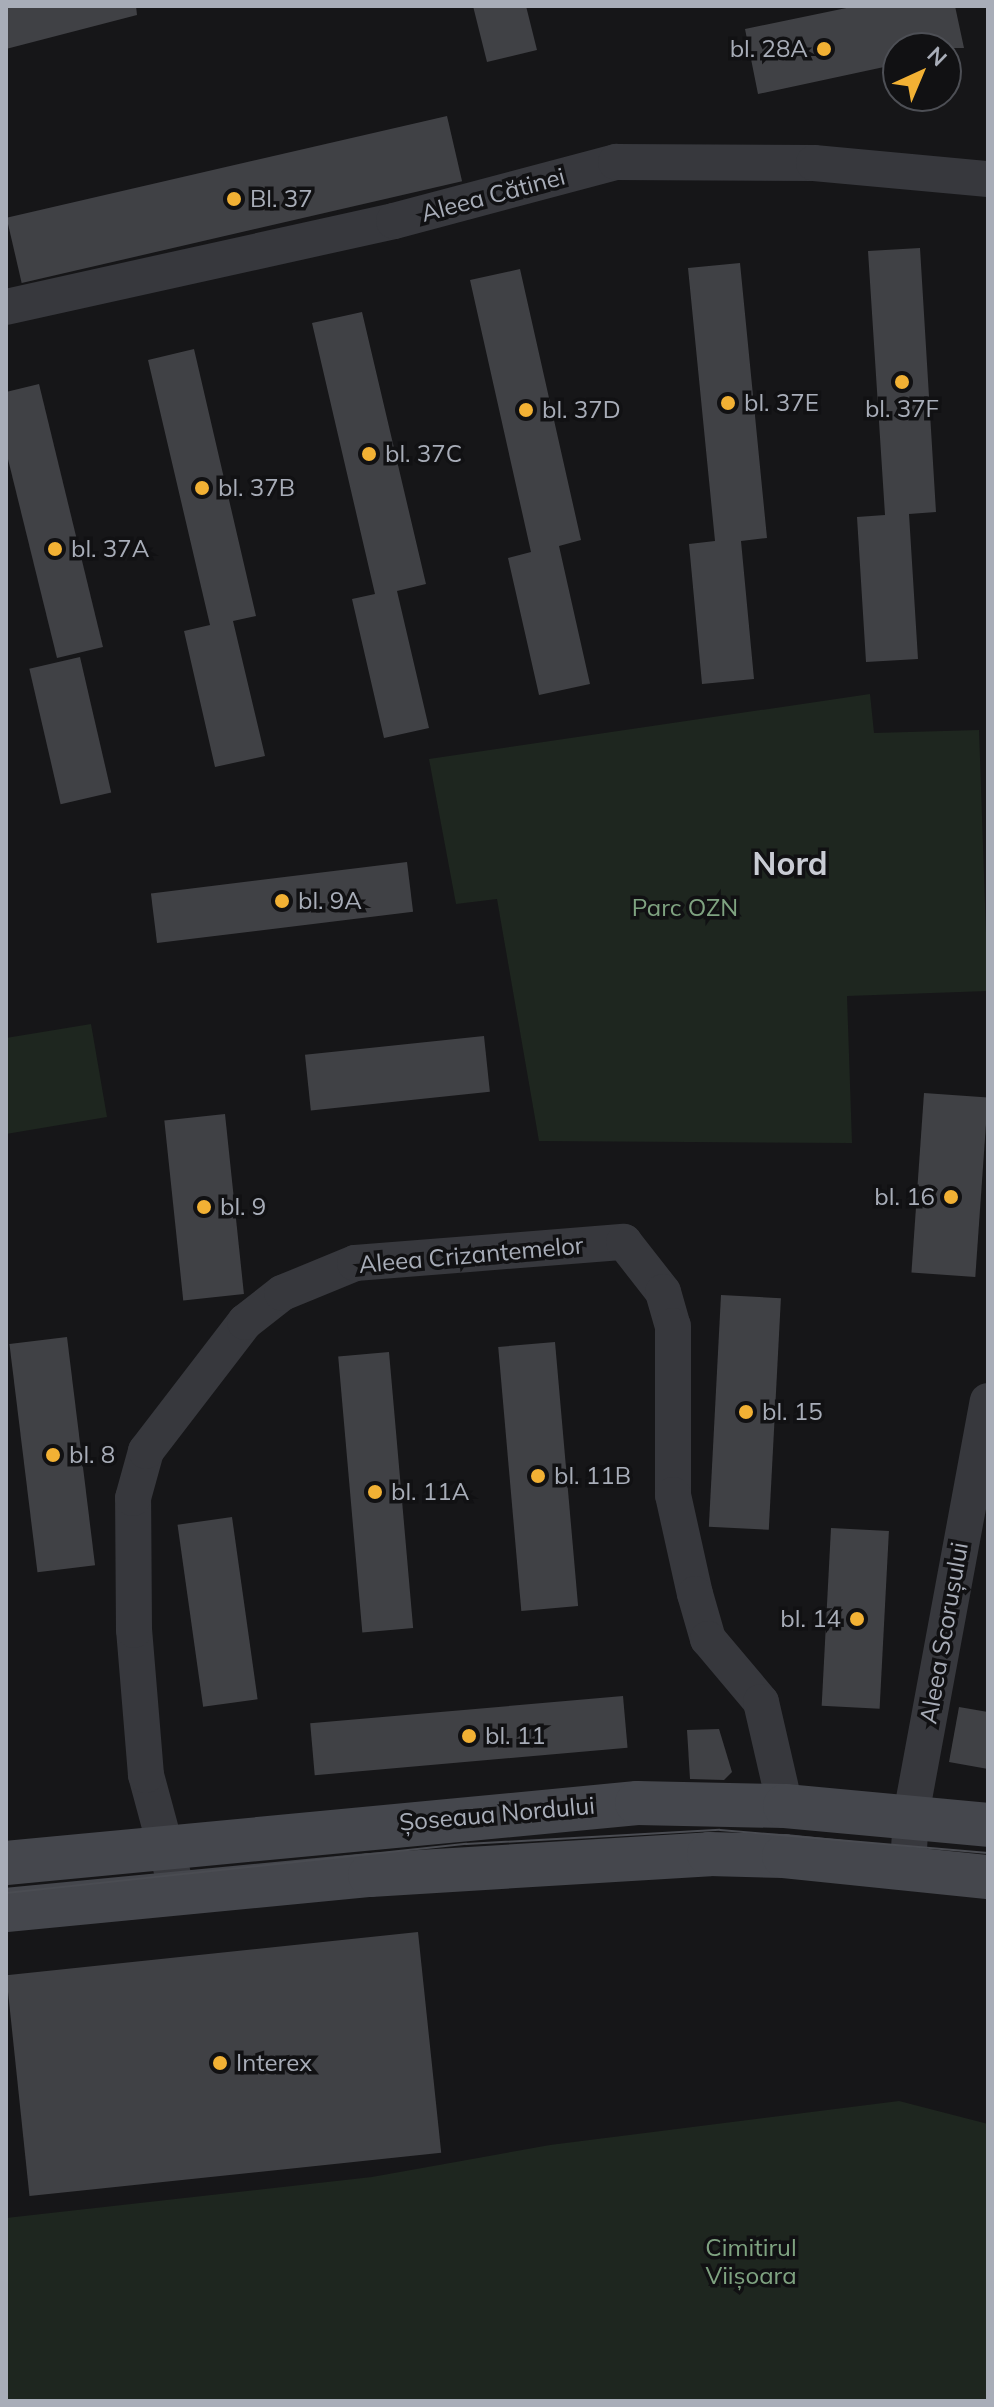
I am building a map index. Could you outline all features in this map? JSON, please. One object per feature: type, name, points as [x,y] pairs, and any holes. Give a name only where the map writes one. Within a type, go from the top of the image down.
[{"type":"main road","name":"Șoseaua Nordului","points":[[6,1863],[637,1803],[785,1806],[911,1815],[988,1825]]},
{"type":"main road","name":"Șoseaua Nordului","points":[[6,1910],[370,1875],[709,1854],[908,1866],[988,1877]]},
{"type":"street","name":"Aleea Cătinei","points":[[6,307],[394,221],[616,162],[814,163],[988,179]]},
{"type":"street","name":"Aleea Crizantemelor","points":[[176,1896],[169,1846],[146,1775],[134,1630],[133,1498],[146,1451],[245,1322],[311,1279],[355,1263],[624,1242],[663,1292],[673,1326],[673,1495],[683,1550],[708,1639],[761,1702],[785,1806]]},
{"type":"street","name":"Aleea Scorușului","points":[[908,1866],[911,1815],[988,1401]]},
{"type":"green space","name":"Parc OZN","points":[[870,694],[874,733],[979,730],[988,991],[847,996],[852,1143],[539,1141],[497,899],[456,904],[429,759]]},
{"type":"green space","points":[[91,1024],[107,1117],[6,1134],[6,1038]]},
{"type":"green space","name":"Cimitirul Viișoara","points":[[899,2101],[988,2124],[988,2401],[6,2401],[6,2218],[372,2177],[550,2145]]},
{"type":"building","points":[[6,6],[136,6],[137,15],[6,49]]},
{"type":"building","points":[[473,6],[526,6],[537,50],[487,62]]},
{"type":"building","name":"bl. 28A","points":[[856,6],[955,6],[961,32],[882,32],[882,67],[758,94],[745,29]]},
{"type":"building","name":"Bl. 37","points":[[447,116],[462,181],[22,283],[7,218]]},
{"type":"building","name":"bl. 37F","points":[[920,248],[936,512],[909,514],[918,659],[866,662],[857,517],[885,515],[868,251]]},
{"type":"building","name":"bl. 37E","points":[[740,263],[767,538],[741,541],[754,679],[702,684],[689,544],[715,541],[688,268]]},
{"type":"building","name":"bl. 37D","points":[[520,269],[581,540],[559,546],[590,684],[539,695],[508,558],[531,552],[470,280]]},
{"type":"building","name":"bl. 37C","points":[[362,312],[426,584],[397,591],[429,728],[384,738],[352,599],[375,594],[312,323]]},
{"type":"building","name":"bl. 37B","points":[[194,349],[256,616],[233,621],[265,756],[215,767],[184,631],[210,625],[148,360]]},
{"type":"building","name":"bl. 37A","points":[[39,384],[103,647],[57,658],[6,451],[6,392]]},
{"type":"building","points":[[80,657],[111,792],[61,804],[29,669]]},
{"type":"building","name":"bl. 9A","points":[[407,862],[413,912],[157,943],[151,893]]},
{"type":"building","points":[[484,1036],[490,1092],[311,1111],[305,1055]]},
{"type":"building","name":"bl. 16","points":[[924,1093],[988,1097],[975,1277],[911,1273]]},
{"type":"building","name":"bl. 9","points":[[225,1114],[244,1294],[183,1300],[164,1120]]},
{"type":"building","name":"bl. 15","points":[[721,1295],[781,1298],[769,1530],[709,1527]]},
{"type":"building","name":"bl. 8","points":[[67,1337],[95,1565],[37,1572],[9,1344]]},
{"type":"building","name":"bl. 11B","points":[[555,1342],[578,1606],[521,1611],[498,1347]]},
{"type":"building","name":"bl. 11A","points":[[389,1352],[413,1628],[362,1632],[338,1356]]},
{"type":"building","points":[[232,1517],[258,1699],[203,1707],[178,1525]]},
{"type":"building","name":"bl. 14","points":[[831,1528],[889,1531],[880,1709],[822,1706]]},
{"type":"building","name":"bl. 11","points":[[623,1696],[628,1748],[315,1775],[310,1723]]},
{"type":"building","points":[[959,1707],[988,1712],[988,1769],[949,1762]]},
{"type":"building","points":[[719,1729],[732,1772],[724,1780],[690,1779],[687,1730]]},
{"type":"building","name":"Interex","points":[[418,1932],[441,2153],[29,2196],[6,1975]]},
{"type":"tram line","points":[[6,1893],[466,1844],[720,1830],[988,1853]]},
{"type":"place","name":"bl. 28A","points":[[824,49]]},
{"type":"place","name":"Bl. 37","points":[[234,199]]},
{"type":"place","name":"bl. 37F","points":[[902,382]]},
{"type":"place","name":"bl. 37E","points":[[728,403]]},
{"type":"place","name":"bl. 37D","points":[[526,410]]},
{"type":"place","name":"bl. 37C","points":[[369,454]]},
{"type":"place","name":"bl. 37B","points":[[202,488]]},
{"type":"place","name":"bl. 37A","points":[[55,549]]},
{"type":"place","name":"bl. 9A","points":[[282,901]]},
{"type":"place","name":"bl. 16","points":[[951,1197]]},
{"type":"place","name":"bl. 9","points":[[204,1207]]},
{"type":"place","name":"bl. 15","points":[[746,1412]]},
{"type":"place","name":"bl. 8","points":[[53,1455]]},
{"type":"place","name":"bl. 11B","points":[[538,1476]]},
{"type":"place","name":"bl. 11A","points":[[375,1492]]},
{"type":"place","name":"bl. 14","points":[[857,1619]]},
{"type":"place","name":"bl. 11","points":[[469,1736]]},
{"type":"place","name":"Interex","points":[[220,2063]]},
{"type":"district","name":"Nord","points":[[790,863]]}]
